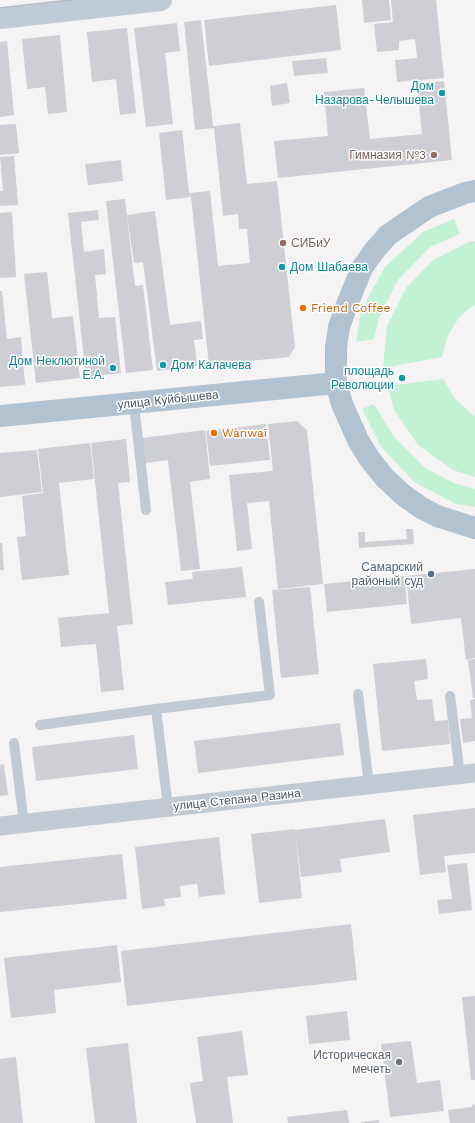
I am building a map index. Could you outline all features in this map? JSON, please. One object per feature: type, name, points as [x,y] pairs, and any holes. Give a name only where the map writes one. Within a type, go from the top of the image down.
[{"type":"main road","points":[[0,18],[160,0]]},
{"type":"main road","points":[[475,191],[465,193],[429,207],[388,235],[362,268],[352,289],[339,327],[336,348],[336,383],[342,404],[358,440],[369,458],[384,477],[402,494],[420,507],[437,516],[475,528]]},
{"type":"main road","name":"улица Куйбышева","points":[[0,416],[336,383]]},
{"type":"street","name":"улица Степана Разина","points":[[0,826],[467,774]]},
{"type":"lane","points":[[134,404],[146,510]]},
{"type":"lane","points":[[40,725],[270,695],[259,602]]},
{"type":"lane","points":[[358,694],[369,785]]},
{"type":"lane","points":[[450,696],[467,774]]},
{"type":"lane","points":[[156,709],[168,808]]},
{"type":"lane","points":[[14,743],[24,824]]},
{"type":"green space","points":[[454,219],[460,234],[430,247],[398,280],[379,318],[374,339],[356,342],[361,311],[384,268],[423,232]]},
{"type":"green space","points":[[475,241],[475,304],[460,316],[448,335],[442,357],[383,368],[387,326],[406,288],[433,260],[469,242]]},
{"type":"green space","points":[[443,379],[455,399],[475,416],[475,477],[453,470],[418,445],[394,410],[388,386]]},
{"type":"green space","points":[[374,404],[394,437],[425,468],[454,483],[475,489],[475,507],[456,504],[414,482],[381,447],[362,409]]},
{"type":"building","points":[[362,0],[389,0],[391,20],[364,23]]},
{"type":"building","points":[[391,0],[436,0],[444,78],[397,82],[395,60],[417,58],[415,39],[399,41],[399,50],[377,52],[374,24],[393,22]]},
{"type":"building","points":[[336,5],[341,50],[209,66],[204,20]]},
{"type":"building","points":[[201,20],[213,126],[240,123],[247,184],[277,181],[295,347],[289,357],[209,365],[191,197],[166,200],[159,133],[182,130],[189,193],[210,191],[218,266],[250,263],[247,229],[239,229],[238,214],[223,216],[214,128],[195,130],[184,22]]},
{"type":"building","points":[[177,23],[180,51],[165,53],[173,124],[146,127],[134,28]]},
{"type":"building","points":[[127,28],[136,113],[120,115],[116,79],[92,82],[87,32]]},
{"type":"building","points":[[60,35],[67,112],[48,114],[45,87],[27,89],[22,39]]},
{"type":"building","points":[[7,41],[14,115],[0,117],[0,42]]},
{"type":"building","points":[[326,58],[328,73],[294,76],[292,61]]},
{"type":"building","points":[[444,81],[452,160],[278,178],[274,141],[328,136],[324,92],[364,88],[370,139],[422,134],[417,84]]},
{"type":"building","points":[[287,83],[290,103],[272,106],[270,86]]},
{"type":"building","points":[[16,124],[19,153],[0,155],[0,125]]},
{"type":"building","points":[[14,156],[18,205],[0,206],[0,191],[3,191],[0,157]]},
{"type":"building","points":[[121,160],[123,181],[88,185],[85,164]]},
{"type":"building","points":[[125,199],[135,286],[143,285],[153,370],[126,373],[106,201]]},
{"type":"building","points":[[98,210],[99,220],[81,222],[84,252],[104,249],[106,274],[95,275],[99,318],[115,317],[121,373],[86,377],[68,213]]},
{"type":"building","points":[[155,211],[170,325],[201,321],[203,339],[194,340],[197,366],[157,371],[143,262],[134,263],[127,215]]},
{"type":"building","points":[[12,212],[16,277],[0,278],[0,213]]},
{"type":"building","points":[[47,272],[52,318],[73,316],[80,378],[36,383],[24,274]]},
{"type":"building","points":[[0,291],[2,291],[7,339],[21,337],[25,385],[0,387]]},
{"type":"building","points":[[297,421],[307,430],[323,584],[278,589],[269,501],[247,503],[252,549],[237,551],[229,475],[273,471],[268,424]]},
{"type":"building","points":[[266,424],[270,460],[210,466],[206,431]]},
{"type":"building","points":[[205,430],[210,479],[190,482],[200,569],[181,571],[168,460],[145,463],[142,438]]},
{"type":"building","points":[[126,439],[130,482],[118,483],[133,624],[117,626],[124,690],[101,692],[96,644],[61,647],[58,618],[109,613],[91,443]]},
{"type":"building","points":[[90,443],[94,479],[59,483],[69,575],[22,580],[17,537],[26,536],[22,496],[43,493],[38,449]]},
{"type":"building","points":[[37,450],[42,492],[0,497],[0,453]]},
{"type":"building","points":[[406,529],[413,529],[414,544],[359,548],[358,532],[365,532],[365,542],[407,539]]},
{"type":"building","points":[[0,543],[2,543],[4,570],[0,570]]},
{"type":"building","points":[[242,567],[246,597],[168,605],[165,582],[193,579],[192,572]]},
{"type":"building","points":[[475,569],[475,658],[466,660],[461,618],[411,624],[406,576]]},
{"type":"building","points":[[404,576],[407,604],[327,612],[324,584]]},
{"type":"building","points":[[310,587],[319,674],[281,678],[272,590]]},
{"type":"building","points":[[426,659],[428,679],[414,681],[417,700],[432,699],[435,721],[448,720],[450,744],[382,751],[373,664]]},
{"type":"building","points":[[475,659],[475,698],[473,698],[468,660]]},
{"type":"building","points":[[475,699],[475,741],[463,743],[460,719],[472,718],[470,700]]},
{"type":"building","points":[[340,723],[344,755],[198,773],[194,741]]},
{"type":"building","points":[[134,735],[138,769],[36,781],[32,747]]},
{"type":"building","points":[[4,764],[8,795],[0,796],[0,765]]},
{"type":"building","points":[[475,808],[475,853],[444,856],[446,872],[420,875],[413,815]]},
{"type":"building","points":[[385,819],[390,852],[340,859],[342,872],[301,877],[295,830]]},
{"type":"building","points":[[295,829],[302,898],[259,903],[251,834]]},
{"type":"building","points":[[219,837],[225,894],[199,897],[197,884],[180,886],[175,842]]},
{"type":"building","points":[[175,842],[181,897],[164,899],[165,906],[142,909],[135,847]]},
{"type":"building","points":[[122,854],[127,899],[0,912],[0,867]]},
{"type":"building","points":[[467,863],[472,910],[439,914],[437,900],[452,899],[447,865]]},
{"type":"building","points":[[351,924],[357,980],[127,1006],[121,951]]},
{"type":"building","points":[[117,945],[121,982],[54,990],[56,1013],[11,1018],[4,958]]},
{"type":"building","points":[[475,996],[475,1080],[471,1080],[462,997]]},
{"type":"building","points":[[347,1011],[350,1040],[309,1044],[306,1016]]},
{"type":"building","points":[[242,1031],[248,1075],[227,1077],[233,1123],[196,1123],[190,1083],[203,1081],[197,1037]]},
{"type":"building","name":"Историческая мечеть","points":[[411,1041],[417,1083],[440,1080],[444,1111],[390,1117],[381,1044]]},
{"type":"building","points":[[128,1043],[137,1123],[95,1123],[86,1048]]},
{"type":"building","points":[[16,1057],[23,1123],[0,1123],[0,1059]]},
{"type":"building","points":[[475,1104],[475,1123],[450,1123],[448,1110],[472,1107],[472,1105]]},
{"type":"building","points":[[347,1110],[349,1123],[288,1123],[287,1117]]},
{"type":"building","points":[[379,1120],[379,1123],[361,1122]]},
{"type":"tram line","points":[[0,8],[72,0]]},
{"type":"place","name":"Дом Назарова-Челышева","points":[[442,93]]},
{"type":"place","name":"Гимназия №3","points":[[434,155]]},
{"type":"place","name":"СИБиУ","points":[[283,243]]},
{"type":"place","name":"Дом Шабаева","points":[[282,267]]},
{"type":"place","name":"Friend Coffee","points":[[303,308]]},
{"type":"place","name":"Дом Калачева","points":[[163,365]]},
{"type":"place","name":"Дом Неклютиной Е.А.","points":[[113,368]]},
{"type":"place","name":"площадь Революции","points":[[402,378]]},
{"type":"place","name":"Wànwaī","points":[[214,433]]},
{"type":"place","name":"Самарский районый суд","points":[[431,574]]},
{"type":"place","name":"Историческая мечеть","points":[[399,1062]]}]
